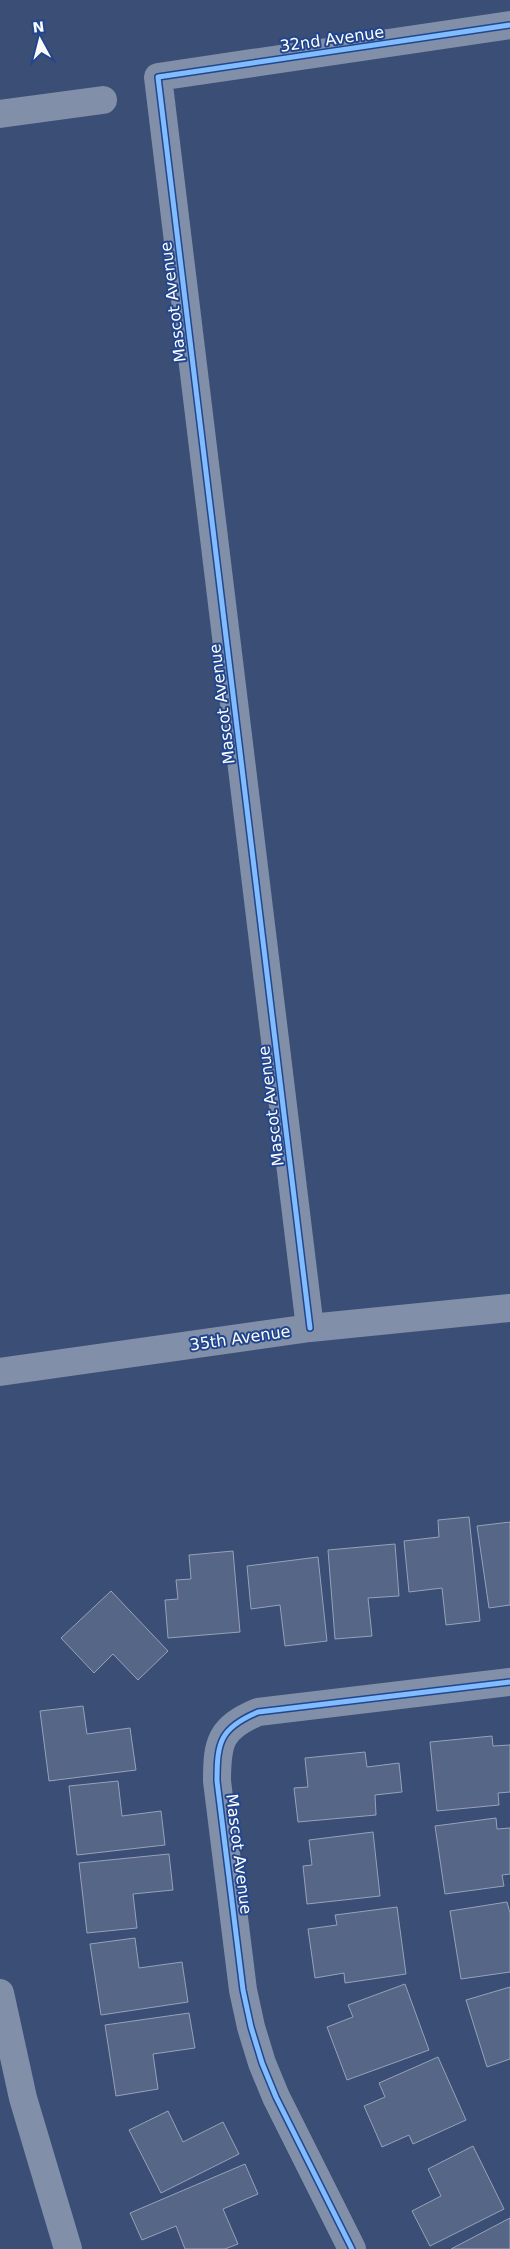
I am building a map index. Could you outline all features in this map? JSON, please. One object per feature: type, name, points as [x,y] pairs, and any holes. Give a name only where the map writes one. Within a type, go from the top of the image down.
[{"type":"main road","name":"32nd Avenue","points":[[158,77],[510,25]]},
{"type":"main road","name":"Mascot Avenue","points":[[158,77],[310,1328]]},
{"type":"main road","points":[[0,114],[103,100]]},
{"type":"main road","name":"35th Avenue","points":[[0,1372],[310,1328],[510,1308]]},
{"type":"main road","name":"Mascot Avenue","points":[[352,2249],[276,2097],[262,2063],[251,2027],[243,1990],[217,1781],[217,1751],[224,1734],[242,1719],[258,1712],[510,1682]]},
{"type":"main road","points":[[0,1993],[23,2098],[68,2249]]},
{"type":"building","points":[[469,1517],[480,1621],[446,1625],[442,1588],[409,1592],[404,1541],[439,1537],[438,1520]]},
{"type":"building","points":[[510,1522],[510,1605],[489,1608],[477,1526]]},
{"type":"building","points":[[395,1544],[399,1596],[368,1598],[372,1636],[335,1639],[328,1550]]},
{"type":"building","points":[[233,1551],[240,1632],[168,1638],[165,1600],[178,1599],[176,1580],[191,1579],[189,1555]]},
{"type":"building","points":[[318,1557],[327,1641],[285,1646],[280,1605],[251,1609],[247,1566]]},
{"type":"building","points":[[111,1591],[168,1651],[138,1680],[113,1654],[94,1673],[61,1638]]},
{"type":"building","points":[[83,1706],[87,1734],[130,1728],[136,1770],[49,1781],[40,1711]]},
{"type":"building","points":[[492,1736],[493,1746],[510,1745],[510,1792],[498,1793],[499,1805],[437,1811],[430,1742]]},
{"type":"building","points":[[365,1752],[367,1767],[399,1763],[402,1792],[375,1795],[376,1815],[298,1822],[294,1788],[308,1787],[305,1758]]},
{"type":"building","points":[[118,1781],[122,1816],[161,1811],[165,1845],[77,1855],[69,1786]]},
{"type":"building","points":[[496,1818],[497,1829],[510,1828],[510,1874],[502,1875],[504,1886],[445,1894],[435,1826]]},
{"type":"building","points":[[373,1832],[380,1896],[307,1904],[303,1866],[312,1865],[309,1840]]},
{"type":"building","points":[[169,1854],[173,1890],[133,1894],[137,1928],[87,1933],[79,1863]]},
{"type":"building","points":[[507,1902],[510,1913],[510,1972],[461,1979],[450,1911]]},
{"type":"building","points":[[397,1907],[406,1974],[345,1983],[344,1973],[315,1978],[308,1929],[337,1925],[335,1915]]},
{"type":"building","points":[[135,1938],[139,1968],[182,1962],[188,2002],[101,2015],[90,1944]]},
{"type":"building","points":[[405,1984],[429,2050],[347,2080],[327,2027],[353,2017],[348,2005]]},
{"type":"building","points":[[510,1987],[510,2059],[487,2067],[466,2000]]},
{"type":"building","points":[[189,2013],[195,2048],[153,2054],[158,2089],[116,2096],[105,2025]]},
{"type":"building","points":[[438,2057],[466,2120],[413,2144],[409,2135],[382,2147],[364,2106],[385,2097],[379,2083]]},
{"type":"building","points":[[168,2111],[183,2142],[223,2122],[239,2154],[161,2193],[129,2130]]},
{"type":"building","points":[[473,2146],[504,2209],[430,2246],[412,2211],[441,2196],[428,2169]]},
{"type":"building","points":[[245,2164],[258,2194],[223,2209],[238,2244],[225,2249],[185,2249],[176,2226],[142,2240],[130,2213]]},
{"type":"building","points":[[510,2218],[510,2249],[451,2249]]},
{"type":"cycle path","points":[[310,1328],[158,77],[510,25]]},
{"type":"cycle path","points":[[352,2249],[276,2097],[262,2063],[251,2027],[243,1990],[217,1781],[220,1746],[228,1731],[245,1718],[258,1712],[510,1682]]}]
